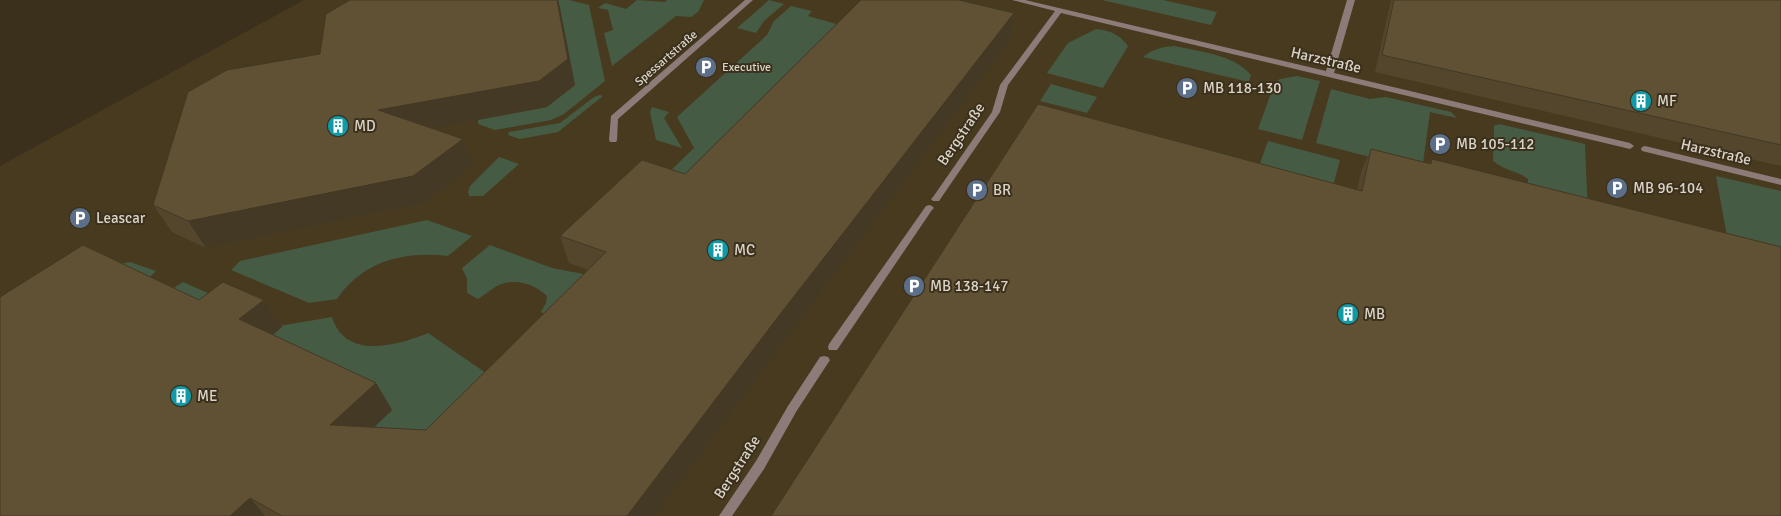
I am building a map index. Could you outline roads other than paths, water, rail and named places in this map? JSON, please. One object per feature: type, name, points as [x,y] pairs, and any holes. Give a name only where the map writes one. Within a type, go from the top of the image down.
[{"type":"lane","name":"Spessartstraße","points":[[613,140],[614,118],[749,0]]},
{"type":"lane","name":"Harzstraße","points":[[1016,0],[1630,146]]},
{"type":"lane","points":[[1329,75],[1351,0]]},
{"type":"lane","name":"Bergstraße","points":[[936,199],[996,112],[1001,103],[1001,92],[1004,85],[1058,11]]},
{"type":"lane","name":"Harzstraße","points":[[1645,149],[1781,182]]},
{"type":"lane","points":[[833,347],[930,208]]},
{"type":"lane","name":"Bergstraße","points":[[724,516],[760,465],[792,409],[824,360]]},
{"type":"place","name":"Executive","points":[[706,67]]},
{"type":"place","name":"MB 118-130","points":[[1187,88]]},
{"type":"place","name":"MF","points":[[1641,101]]},
{"type":"place","name":"MD","points":[[338,126]]},
{"type":"place","name":"MB 105-112","points":[[1440,144]]},
{"type":"place","name":"MB 96-104","points":[[1617,188]]},
{"type":"place","name":"BR","points":[[977,190]]},
{"type":"place","name":"Leascar","points":[[80,218]]},
{"type":"place","name":"MC","points":[[718,250]]},
{"type":"place","name":"MB 138-147","points":[[914,286]]},
{"type":"place","name":"MB","points":[[1348,314]]},
{"type":"place","name":"ME","points":[[181,396]]}]
